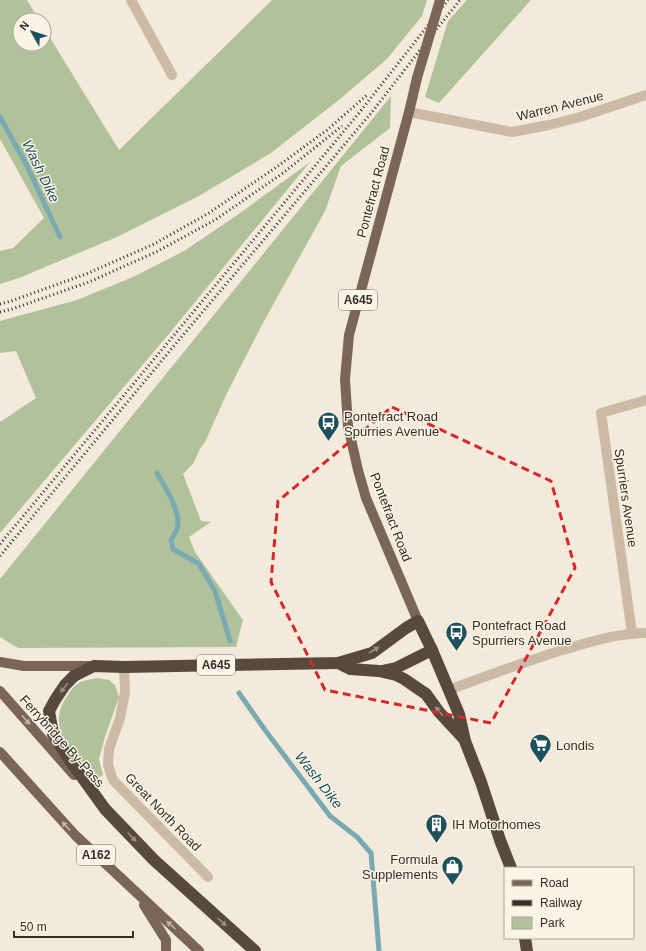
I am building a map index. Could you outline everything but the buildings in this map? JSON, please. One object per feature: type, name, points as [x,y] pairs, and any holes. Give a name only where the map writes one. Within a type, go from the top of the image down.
[{"type":"highway","name":"Pontefract Road","points":[[418,622],[432,650],[459,714],[465,741],[511,867]]},
{"type":"highway","name":"A645","points":[[94,666],[338,663],[372,653],[406,628],[418,622]]},
{"type":"highway","name":"A645","points":[[379,671],[396,668],[432,650]]},
{"type":"highway","name":"A645","points":[[338,663],[350,669],[379,671],[396,675],[404,679],[426,694],[439,712],[465,741]]},
{"type":"highway","points":[[94,666],[74,676],[62,690],[49,711],[53,734],[68,759],[105,809]]},
{"type":"highway","name":"A162","points":[[105,809],[154,860],[255,951]]},
{"type":"highway","points":[[525,939],[527,951]]},
{"type":"main road","name":"Pontefract Road","points":[[418,622],[366,498],[348,426],[345,379],[349,335],[417,78],[440,0]]},
{"type":"main road","points":[[0,662],[24,666],[94,666]]},
{"type":"main road","name":"Ferrybridge By-Pass","points":[[0,691],[105,809]]},
{"type":"main road","name":"A162","points":[[0,752],[76,836],[200,951]]},
{"type":"main road","name":"A162","points":[[136,893],[166,940],[166,951]]},
{"type":"street","points":[[131,0],[172,75]]},
{"type":"street","name":"Warren Avenue","points":[[409,112],[512,132],[580,117],[646,95]]},
{"type":"street","name":"Spurriers Avenue","points":[[632,633],[602,413],[646,400]]},
{"type":"street","points":[[449,690],[524,662],[579,645],[632,633],[646,633]]},
{"type":"street","name":"Great North Road","points":[[124,666],[125,692],[120,718],[109,749],[108,765],[113,780],[208,877]]},
{"type":"highlighted area","points":[[392,407],[551,481],[575,568],[491,723],[325,690],[271,582],[278,501]]},
{"type":"green space","points":[[0,0],[27,0],[34,12],[12,12],[12,52],[52,52],[52,41],[119,150],[272,0],[427,0],[422,16],[387,59],[340,99],[271,153],[197,197],[117,237],[19,278],[0,284],[0,251],[13,248],[44,218],[0,139]]},
{"type":"green space","points":[[467,0],[531,0],[439,103],[425,97],[448,21]]},
{"type":"green space","points":[[391,96],[390,128],[341,166],[325,211],[263,323],[227,393],[205,442],[193,464],[183,474],[201,521],[211,522],[189,537],[195,552],[243,620],[236,647],[18,648],[0,637],[0,579]]},
{"type":"green space","points":[[310,162],[168,335],[0,533],[0,422],[36,398],[16,351],[0,353],[0,321],[77,300],[133,277],[184,251],[236,216]]},
{"type":"green space","points":[[98,678],[109,680],[115,685],[119,697],[99,759],[103,775],[95,780],[71,753],[61,732],[59,721],[60,710],[66,698],[76,685],[82,681]]},
{"type":"waterway","name":"Wash Dike","points":[[0,117],[27,166],[60,237]]},
{"type":"waterway","name":"Wash Dike","points":[[157,473],[172,500],[177,515],[177,529],[171,540],[173,549],[199,564],[215,591],[230,641]]},
{"type":"waterway","name":"Wash Dike","points":[[239,693],[330,816],[357,837],[371,853],[379,951]]},
{"type":"railway","points":[[0,544],[359,113],[448,0]]},
{"type":"railway","points":[[0,556],[178,341],[372,112],[460,0]]},
{"type":"railway","points":[[0,304],[86,274],[154,244],[209,213],[278,166],[327,130],[367,95]]},
{"type":"railway","points":[[0,312],[89,282],[156,252],[215,220],[283,173],[342,126]]},
{"type":"place","name":"Pontefract Road Spurries Avenue","points":[[329,442]]},
{"type":"place","name":"Pontefract Road Spurriers Avenue","points":[[457,652]]},
{"type":"place","name":"Londis","points":[[540,764]]},
{"type":"place","name":"IH Motorhomes","points":[[437,844]]},
{"type":"place","name":"Formula Supplements","points":[[453,886]]}]
